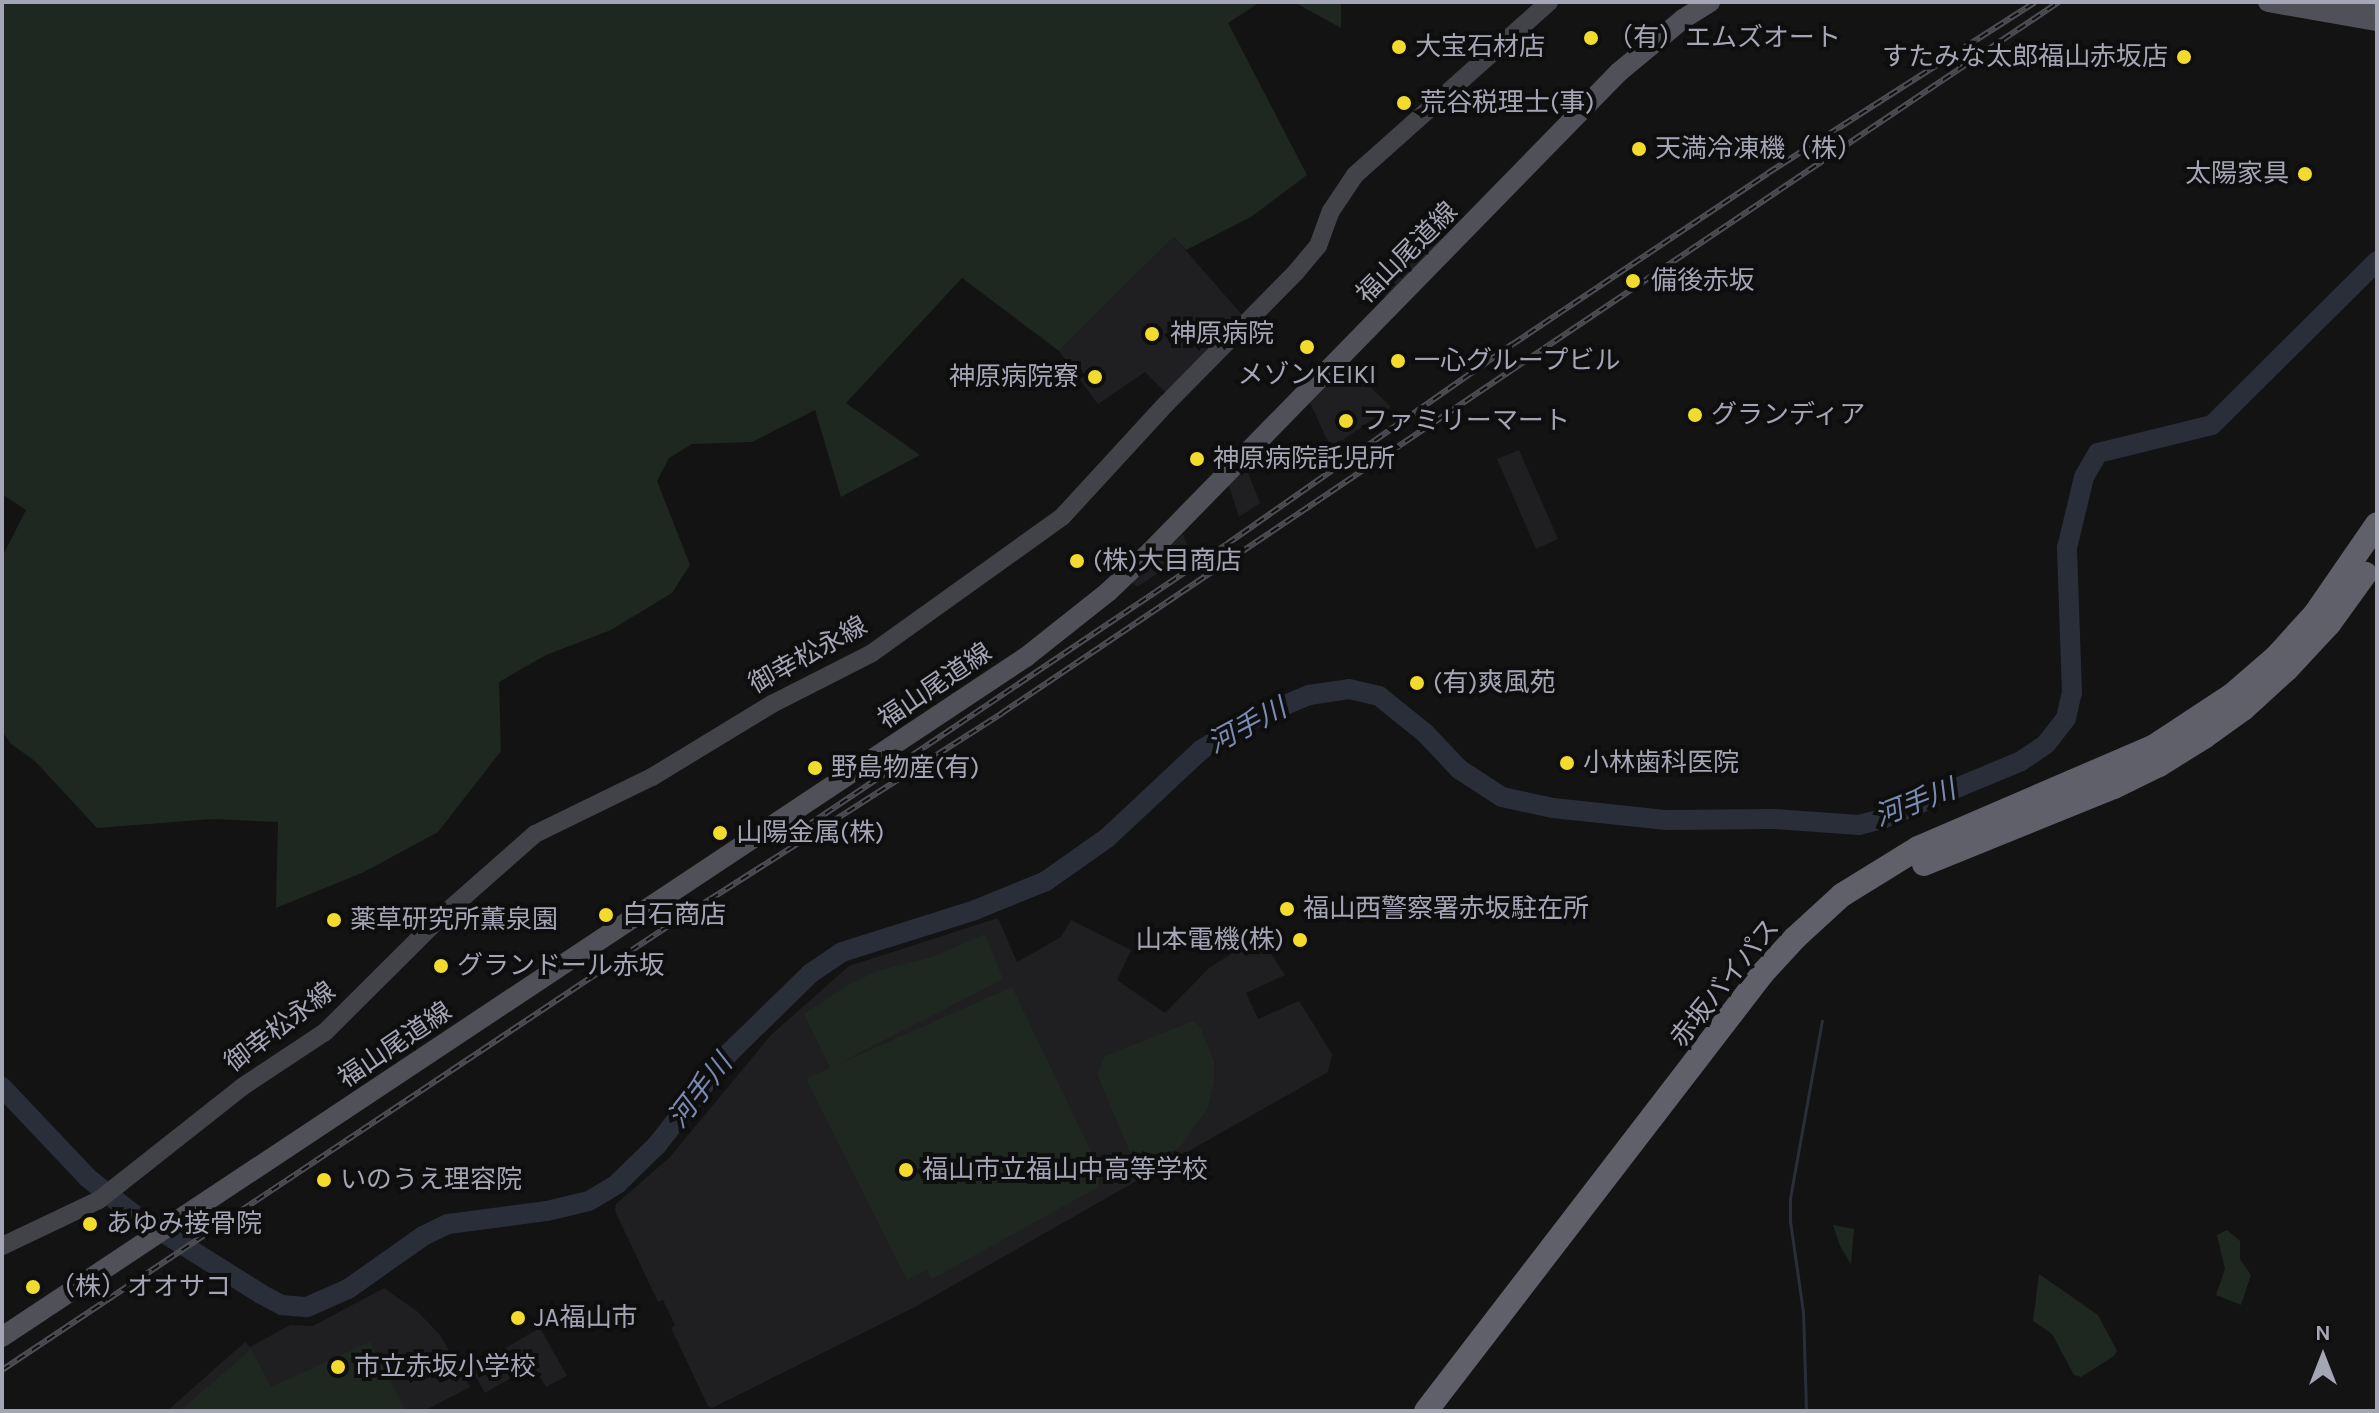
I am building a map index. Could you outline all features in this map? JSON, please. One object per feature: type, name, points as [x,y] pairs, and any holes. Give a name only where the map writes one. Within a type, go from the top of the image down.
[{"type":"highway","name":"赤坂バイパス","points":[[1433,1411],[1690,1076],[1762,974],[1842,895],[1918,848],[2107,769],[2194,722],[2276,657],[2344,576],[2377,524]]},
{"type":"highway","name":"赤坂バイパス","points":[[1690,1076],[1783,969],[1839,917],[1876,890],[1934,858],[2114,787],[2159,765],[2243,709],[2329,624],[2377,555]]},
{"type":"highway","name":"赤坂バイパス","points":[[1426,1411],[1511,1307]]},
{"type":"main road","name":"御幸松永線","points":[[2,1246],[108,1194],[242,1087],[325,1032],[442,916],[535,834],[652,777],[772,704],[872,653],[1062,517],[1303,264],[1318,246],[1331,211],[1355,175],[1549,2]]},
{"type":"main road","name":"福山尾道線","points":[[2,1337],[1026,657],[1108,592],[1619,72],[1683,19],[1710,2]]},
{"type":"main road","points":[[2268,2],[2377,21]]},
{"type":"main road","points":[[2348,2],[2377,7]]},
{"type":"shaded area","points":[[2,2],[1260,2],[1228,23],[1307,175],[1251,217],[1186,250],[1174,237],[1059,351],[962,278],[846,403],[920,455],[841,497],[815,410],[752,442],[692,444],[669,458],[657,481],[690,565],[672,593],[611,630],[546,655],[499,682],[501,751],[438,832],[364,872],[276,908],[278,822],[212,819],[97,828],[35,761],[11,744],[2,731],[2,557],[26,510],[2,494]]},
{"type":"shaded area","points":[[1294,2],[1341,2],[1341,28]]},
{"type":"shaded area","name":"神原病院","points":[[1174,237],[1244,317],[1170,397],[1145,372],[1098,404],[1059,351]]},
{"type":"shaded area","points":[[1438,238],[1441,241],[1386,298],[1366,274]]},
{"type":"shaded area","points":[[1348,365],[1391,407],[1331,448],[1310,403]]},
{"type":"shaded area","points":[[1519,450],[1558,539],[1536,549],[1497,459]]},
{"type":"shaded area","points":[[1245,465],[1260,503],[1239,517],[1228,483]]},
{"type":"shaded area","points":[[1183,534],[1190,552],[1137,587],[1131,581]]},
{"type":"shaded area","name":"福山市立福山中高等学校","points":[[998,918],[1017,962],[1061,937],[1071,920],[1131,950],[1117,980],[1165,1013],[1209,968],[1259,936],[1285,975],[1246,993],[1258,1019],[1299,1001],[1332,1054],[1328,1072],[915,1307],[712,1408],[708,1406],[671,1328],[675,1325],[663,1300],[658,1302],[615,1211],[616,1204],[670,1157],[771,1035],[849,966]]},
{"type":"shaded area","points":[[985,934],[1003,979],[836,1065],[1012,987],[1100,1170],[1098,1187],[932,1279],[927,1270],[907,1280],[806,1079],[830,1068],[804,1014],[846,986],[877,971],[932,957]]},
{"type":"shaded area","points":[[1193,1021],[1201,1029],[1214,1061],[1214,1081],[1207,1110],[1180,1147],[1137,1169],[1097,1074],[1105,1056]]},
{"type":"shaded area","points":[[1833,1225],[1854,1229],[1851,1264],[1840,1246]]},
{"type":"shaded area","points":[[2227,1230],[2240,1241],[2240,1259],[2251,1275],[2241,1305],[2216,1295],[2225,1269],[2217,1235]]},
{"type":"shaded area","points":[[2039,1274],[2098,1315],[2117,1351],[2081,1377],[2074,1375],[2052,1334],[2033,1321]]},
{"type":"shaded area","name":"市立赤坂小学校","points":[[384,1288],[418,1312],[440,1335],[470,1387],[424,1411],[167,1411],[245,1342],[250,1347],[290,1325],[313,1326]]},
{"type":"shaded area","points":[[540,1328],[567,1376],[546,1387],[533,1365],[485,1393],[471,1368]]},
{"type":"shaded area","points":[[370,1342],[406,1411],[180,1411],[251,1349],[271,1387]]},
{"type":"waterway","name":"河手川","points":[[2,1087],[88,1178],[132,1213],[261,1294],[282,1305],[307,1307],[348,1289],[423,1236],[448,1224],[547,1211],[589,1201],[617,1184],[657,1145],[729,1053],[811,973],[842,952],[975,910],[1046,881],[1107,838],[1201,750],[1247,721],[1309,695],[1349,689],[1379,696],[1425,733],[1459,769],[1502,797],[1553,808],[1666,820],[1774,819],[1859,825],[1882,819],[2021,761],[2046,744],[2066,718],[2072,693],[2067,548],[2084,477],[2098,453],[2212,425],[2377,261]]},
{"type":"waterway","points":[[1806,1411],[1803,1312],[1790,1221],[1790,1198],[1822,1021]]},
{"type":"railway","points":[[780,844],[1227,544],[1513,344],[1768,173],[2035,2]]},
{"type":"railway","points":[[2,1370],[665,928],[1002,713],[2059,2]]},
{"type":"place","name":"（有）エムズオート","points":[[1591,38]]},
{"type":"place","name":"大宝石材店","points":[[1399,47]]},
{"type":"place","name":"すたみな太郎福山赤坂店","points":[[2184,57]]},
{"type":"place","name":"荒谷税理士(事)","points":[[1404,103]]},
{"type":"place","name":"天満冷凍機（株）","points":[[1639,149]]},
{"type":"place","name":"太陽家具","points":[[2305,174]]},
{"type":"place","name":"備後赤坂","points":[[1633,281]]},
{"type":"place","name":"神原病院","points":[[1152,334]]},
{"type":"place","name":"メゾンKEIKI","points":[[1307,347]]},
{"type":"place","name":"一心グループビル","points":[[1398,361]]},
{"type":"place","name":"神原病院寮","points":[[1095,377]]},
{"type":"place","name":"グランディア","points":[[1695,415]]},
{"type":"place","name":"ファミリーマート","points":[[1346,421]]},
{"type":"place","name":"神原病院託児所","points":[[1197,459]]},
{"type":"place","name":"(株)大目商店","points":[[1077,561]]},
{"type":"place","name":"(有)爽風苑","points":[[1417,683]]},
{"type":"place","name":"小林歯科医院","points":[[1567,763]]},
{"type":"place","name":"野島物産(有)","points":[[815,768]]},
{"type":"place","name":"山陽金属(株)","points":[[720,833]]},
{"type":"place","name":"福山西警察署赤坂駐在所","points":[[1287,909]]},
{"type":"place","name":"白石商店","points":[[606,915]]},
{"type":"place","name":"薬草研究所薫泉園","points":[[334,920]]},
{"type":"place","name":"山本電機(株)","points":[[1300,940]]},
{"type":"place","name":"グランドール赤坂","points":[[441,966]]},
{"type":"place","name":"福山市立福山中高等学校","points":[[906,1170]]},
{"type":"place","name":"いのうえ理容院","points":[[324,1180]]},
{"type":"place","name":"あゆみ接骨院","points":[[90,1224]]},
{"type":"place","name":"（株）オオサコ","points":[[33,1287]]},
{"type":"place","name":"JA福山市","points":[[518,1318]]},
{"type":"place","name":"市立赤坂小学校","points":[[338,1367]]}]
